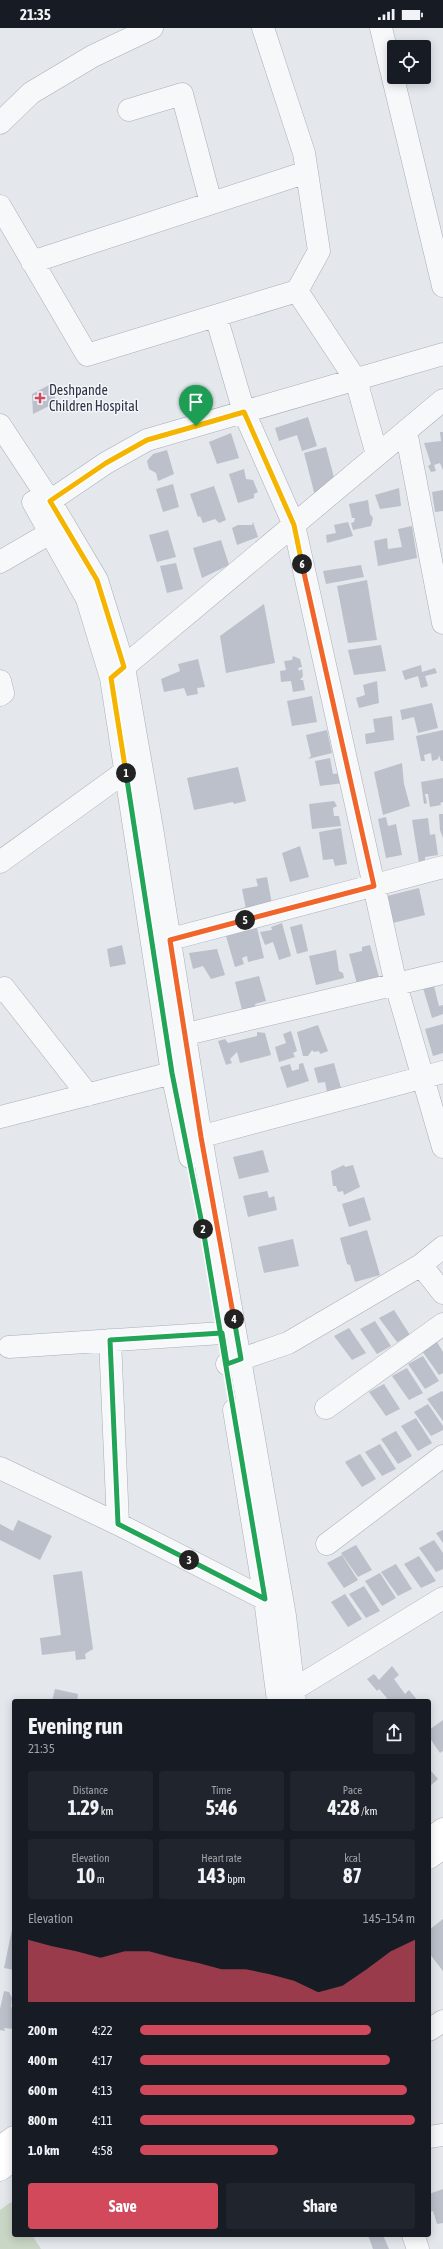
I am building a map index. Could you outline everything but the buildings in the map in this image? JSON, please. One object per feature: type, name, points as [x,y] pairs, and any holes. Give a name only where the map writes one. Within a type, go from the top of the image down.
[{"type":"main road","points":[[431,1838],[443,1829]]},
{"type":"main road","points":[[431,1857],[443,1848]]},
{"type":"main road","points":[[0,2147],[12,2138]]},
{"type":"main road","points":[[0,2170],[12,2161]]},
{"type":"street","points":[[0,123],[31,93],[94,56],[152,28]]},
{"type":"street","points":[[0,206],[87,355],[297,291],[319,251],[304,153],[263,28]]},
{"type":"street","points":[[381,28],[443,286]]},
{"type":"street","points":[[129,110],[182,94],[211,203]]},
{"type":"street","points":[[32,262],[307,172]]},
{"type":"street","points":[[297,291],[356,380],[377,455]]},
{"type":"street","points":[[216,316],[244,412],[294,525],[396,985],[433,1074],[443,1148]]},
{"type":"street","points":[[44,505],[106,463],[147,440],[443,354]]},
{"type":"street","points":[[117,672],[443,400]]},
{"type":"street","points":[[0,425],[44,505],[50,533],[87,599],[117,672],[126,771],[161,942]]},
{"type":"street","points":[[406,431],[443,622]]},
{"type":"street","points":[[0,452],[44,505],[97,580],[117,672],[176,1037],[234,1361],[285,1616],[287,1697]]},
{"type":"street","points":[[0,562],[50,533]]},
{"type":"street","points":[[0,681],[3,693],[0,695]]},
{"type":"street","points":[[4,852],[126,771]]},
{"type":"street","points":[[161,942],[443,867]]},
{"type":"street","points":[[176,1037],[443,973]]},
{"type":"street","points":[[0,991],[4,988],[88,1095]]},
{"type":"street","points":[[176,1037],[172,1073],[194,1139],[222,1333],[234,1361],[265,1599],[287,1697]]},
{"type":"street","points":[[1,1116],[172,1073]]},
{"type":"street","points":[[194,1139],[433,1074]]},
{"type":"street","points":[[234,1361],[288,1343],[421,1265],[443,1247]]},
{"type":"street","points":[[421,1265],[443,1293]]},
{"type":"street","points":[[326,1408],[443,1324]]},
{"type":"street","points":[[9,1347],[222,1333]]},
{"type":"street","points":[[110,1340],[118,1524]]},
{"type":"street","points":[[327,1544],[443,1456]]},
{"type":"street","points":[[0,1468],[118,1524],[265,1599]]},
{"type":"street","points":[[287,1697],[443,1598]]},
{"type":"street","points":[[431,2029],[443,2021]]},
{"type":"street","points":[[431,2137],[443,2136]]},
{"type":"street","points":[[414,2237],[418,2249]]},
{"type":"green space","points":[[11,2202],[12,2237],[33,2237],[41,2249],[0,2249],[0,2210]]},
{"type":"place","name":"Deshpande Children Hospital","points":[[40,398]]},
{"type":"route","points":[[196,426],[147,440],[106,463],[50,501],[97,580],[105,601],[124,667],[111,678],[172,1073],[187,1141],[222,1333],[260,1572],[265,1599],[118,1524],[110,1340],[222,1333],[227,1364],[241,1359],[201,1137],[170,940],[374,886],[294,525],[244,412],[196,426]]}]
